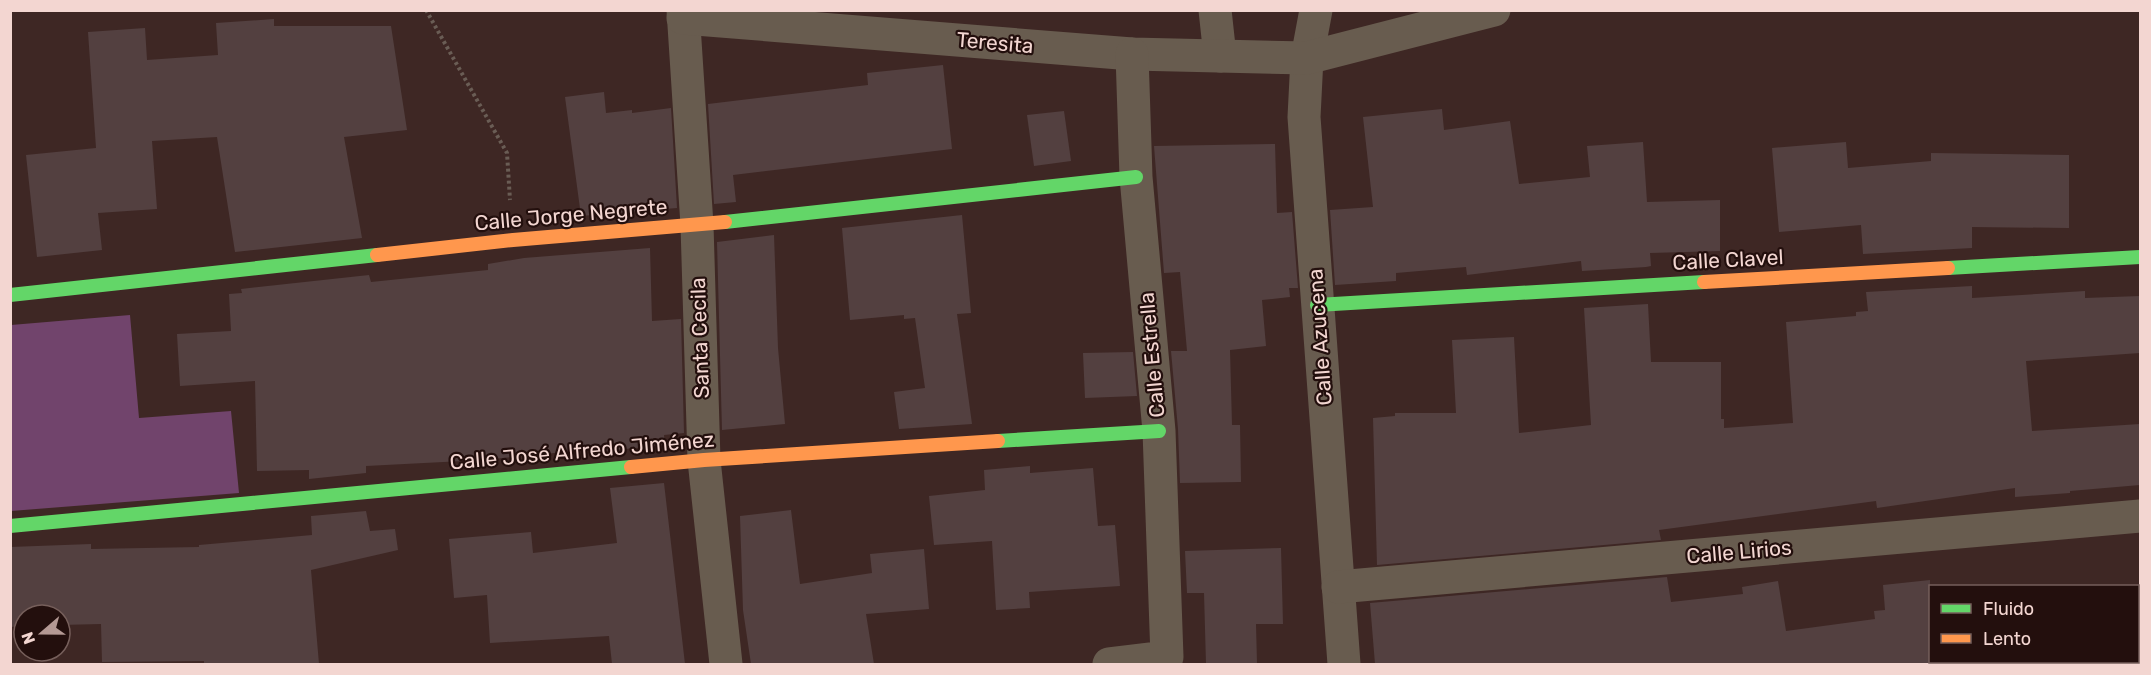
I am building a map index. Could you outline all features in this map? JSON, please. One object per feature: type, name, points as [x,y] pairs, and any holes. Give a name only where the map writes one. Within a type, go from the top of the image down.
[{"type":"street","points":[[1215,10],[1220,56]]},
{"type":"street","name":"Calle Azucena","points":[[1316,10],[1306,58],[1304,117],[1344,664]]},
{"type":"street","name":"Teresita","points":[[683,14],[1132,54],[1306,58],[1494,10]]},
{"type":"street","name":"Santa Cecila","points":[[683,14],[698,225],[704,460],[726,664]]},
{"type":"street","name":"Calle Estrella","points":[[1109,664],[1167,657],[1160,431],[1136,177],[1132,54]]},
{"type":"street","name":"Calle Jorge Negrete","points":[[10,295],[513,240],[698,225],[1136,177]]},
{"type":"street","name":"Calle Clavel","points":[[1317,305],[2140,257]]},
{"type":"street","name":"Calle José Alfredo Jiménez","points":[[10,526],[704,460],[1160,431]]},
{"type":"street","name":"Calle Lirios","points":[[1338,587],[2140,516]]},
{"type":"path","points":[[426,10],[507,153],[513,240]]},
{"type":"shaded area","points":[[130,315],[139,418],[231,411],[239,493],[11,511],[11,325]]},
{"type":"building","points":[[274,19],[274,26],[391,26],[407,130],[344,137],[362,238],[235,252],[217,137],[152,141],[157,209],[98,213],[102,250],[37,257],[26,155],[96,148],[88,32],[145,28],[147,60],[218,55],[216,23]]},
{"type":"building","points":[[943,65],[952,149],[733,175],[736,202],[714,204],[708,104],[868,85],[867,73]]},
{"type":"building","points":[[604,92],[606,113],[632,110],[632,113],[671,108],[677,208],[581,216],[565,97]]},
{"type":"building","points":[[1442,109],[1444,130],[1510,121],[1519,184],[1590,177],[1587,146],[1643,142],[1647,202],[1720,200],[1720,251],[1650,253],[1651,266],[1646,267],[1582,271],[1581,261],[1467,275],[1466,267],[1396,273],[1396,281],[1335,285],[1330,210],[1373,207],[1363,117]]},
{"type":"building","points":[[1064,111],[1071,161],[1034,166],[1027,115]]},
{"type":"building","points":[[1846,142],[1848,168],[1931,161],[1931,153],[2069,155],[2069,228],[1972,227],[1972,248],[1863,254],[1861,225],[1779,232],[1772,148]]},
{"type":"building","points":[[1275,144],[1277,213],[1292,212],[1298,288],[1289,288],[1290,297],[1262,300],[1266,346],[1230,350],[1232,425],[1240,425],[1241,482],[1180,483],[1171,351],[1187,351],[1180,272],[1164,273],[1154,146]]},
{"type":"building","points":[[962,215],[971,313],[957,314],[972,424],[899,429],[894,392],[925,388],[915,318],[904,319],[904,315],[850,320],[842,228]]},
{"type":"building","points":[[774,235],[778,348],[785,424],[722,430],[717,242]]},
{"type":"building","points":[[650,248],[652,321],[681,319],[684,433],[664,435],[665,445],[605,451],[605,448],[482,460],[366,466],[366,473],[309,479],[309,470],[257,471],[255,381],[180,386],[177,334],[231,331],[229,294],[242,293],[241,289],[369,275],[371,282],[488,270],[488,264],[524,258]]},
{"type":"building","points":[[1972,286],[1972,298],[2085,291],[2085,298],[2140,296],[2140,353],[2026,361],[2032,431],[2140,424],[2140,485],[2015,497],[2015,488],[1877,508],[1876,501],[1659,530],[1661,540],[1377,565],[1373,418],[1395,416],[1395,413],[1456,413],[1452,340],[1514,337],[1519,433],[1591,425],[1584,308],[1648,304],[1651,362],[1721,362],[1721,419],[1724,419],[1724,428],[1793,423],[1786,322],[1856,316],[1856,312],[1868,311],[1866,292]]},
{"type":"building","points":[[1133,352],[1137,396],[1085,398],[1083,353]]},
{"type":"building","points":[[1030,466],[1030,473],[1093,468],[1098,526],[1115,525],[1120,586],[1029,592],[1030,608],[996,610],[992,541],[934,545],[929,496],[985,490],[984,470]]},
{"type":"building","points":[[664,483],[685,664],[612,664],[609,636],[490,643],[487,595],[454,598],[449,539],[531,532],[533,553],[617,543],[610,488]]},
{"type":"building","points":[[791,510],[800,584],[872,573],[870,554],[924,549],[929,609],[866,614],[874,664],[751,664],[743,610],[740,516]]},
{"type":"building","points":[[366,511],[370,531],[395,529],[398,550],[311,570],[319,664],[204,664],[204,661],[102,662],[101,624],[72,625],[72,603],[12,603],[12,627],[10,627],[10,547],[91,544],[91,549],[199,547],[199,545],[312,535],[311,516]]},
{"type":"building","points":[[1281,548],[1283,624],[1256,624],[1257,664],[1206,664],[1204,593],[1187,593],[1185,551]]},
{"type":"building","points":[[1667,577],[1671,602],[1743,594],[1742,587],[1778,581],[1786,631],[1875,619],[1874,611],[1885,610],[1883,585],[1930,580],[1930,664],[1375,664],[1370,603]]},
{"type":"traffic: fast","points":[[725,222],[1136,177]]},
{"type":"traffic: fast","points":[[10,295],[377,255]]},
{"type":"traffic: fast","points":[[1948,268],[2140,257]]},
{"type":"traffic: fast","points":[[1317,305],[1704,282]]},
{"type":"traffic: fast","points":[[998,441],[1159,431]]},
{"type":"traffic: fast","points":[[10,526],[631,467]]},
{"type":"traffic: slow","points":[[377,255],[513,240],[725,222]]},
{"type":"traffic: slow","points":[[1704,282],[1948,268]]},
{"type":"traffic: slow","points":[[631,467],[704,460],[998,441]]}]
